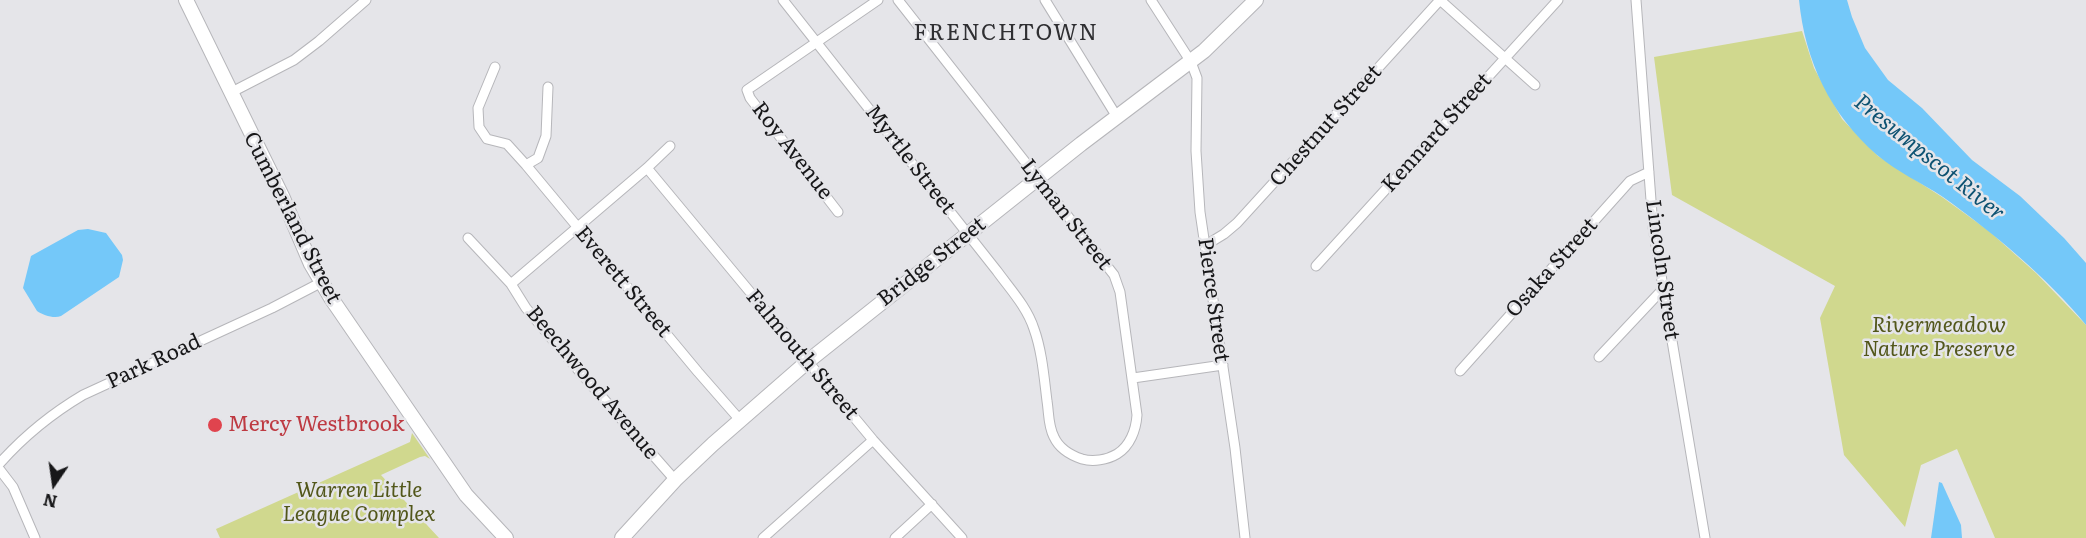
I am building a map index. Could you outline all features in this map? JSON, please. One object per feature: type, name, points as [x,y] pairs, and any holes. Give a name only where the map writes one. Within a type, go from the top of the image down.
[{"type":"street","name":"Cumberland Street","points":[[186,0],[282,196],[311,264],[331,298],[466,495],[506,538]]},
{"type":"street","points":[[230,93],[294,60],[366,0]]},
{"type":"street","name":"Myrtle Street","points":[[783,0],[1020,302],[1032,322],[1039,346],[1050,426],[1056,441],[1067,452],[1080,458],[1095,460],[1109,458]]},
{"type":"street","points":[[815,42],[878,0]]},
{"type":"street","name":"Lyman Street","points":[[898,0],[1114,275],[1120,292],[1137,415],[1134,434],[1123,449],[1109,458]]},
{"type":"street","points":[[1045,0],[1117,117]]},
{"type":"street","name":"Pierce Street","points":[[1151,0],[1191,62],[1198,87],[1197,176],[1240,483],[1245,538]]},
{"type":"street","name":"Bridge Street","points":[[622,538],[675,480],[807,362],[1037,179],[1191,62],[1240,18],[1256,0]]},
{"type":"street","points":[[1440,0],[1535,86]]},
{"type":"street","name":"Chestnut Street","points":[[1206,245],[1237,224],[1440,0]]},
{"type":"street","name":"Kennard Street","points":[[1316,266],[1558,0]]},
{"type":"street","name":"Lincoln Street","points":[[1636,0],[1653,227],[1705,538]]},
{"type":"street","name":"Roy Avenue","points":[[815,42],[747,90],[750,98],[838,212]]},
{"type":"street","name":"Everett Street","points":[[495,67],[478,108],[479,127],[487,139],[507,144],[526,165],[740,420]]},
{"type":"street","points":[[526,165],[538,158],[546,136],[548,87]]},
{"type":"street","points":[[511,284],[670,146]]},
{"type":"street","name":"Falmouth Street","points":[[647,168],[873,440],[963,538]]},
{"type":"street","name":"Osaka Street","points":[[1460,371],[1630,181],[1649,172]]},
{"type":"street","name":"Beechwood Avenue","points":[[468,238],[511,284],[526,308],[675,480]]},
{"type":"street","name":"Park Road","points":[[0,463],[33,429],[83,394],[272,308],[322,282]]},
{"type":"street","points":[[1599,357],[1662,290]]},
{"type":"street","points":[[1133,378],[1223,365]]},
{"type":"street","points":[[763,538],[873,440]]},
{"type":"street","points":[[0,470],[13,487],[35,538]]},
{"type":"street","points":[[895,538],[932,504]]},
{"type":"green space","name":"Rivermeadow Nature Preserve","points":[[1802,31],[1814,68],[1842,119],[1878,156],[1942,197],[1989,231],[2036,273],[2086,325],[2086,538],[1995,538],[1957,449],[1921,465],[1905,527],[1844,455],[1820,318],[1835,286],[1672,195],[1654,57]]},
{"type":"green space","name":"Warren Little League Complex","points":[[412,433],[430,459],[425,456],[420,457],[381,475],[439,538],[220,538],[216,529],[410,442]]},
{"type":"water","name":"Presumpscot River","points":[[1799,0],[1847,0],[1865,48],[1888,80],[1922,108],[1972,160],[2020,196],[2064,238],[2086,263],[2086,325],[2055,290],[2000,240],[1943,197],[1885,161],[1860,139],[1833,104],[1814,65],[1807,44]]},
{"type":"water","points":[[88,229],[106,233],[122,255],[119,277],[61,316],[52,317],[37,311],[23,288],[31,256],[78,230]]},
{"type":"water","points":[[1939,482],[1942,483],[1961,525],[1962,538],[1931,538]]},
{"type":"place","name":"Mercy Westbrook","points":[[215,425]]},
{"type":"district","name":"FRENCHTOWN","points":[[1006,34]]}]
